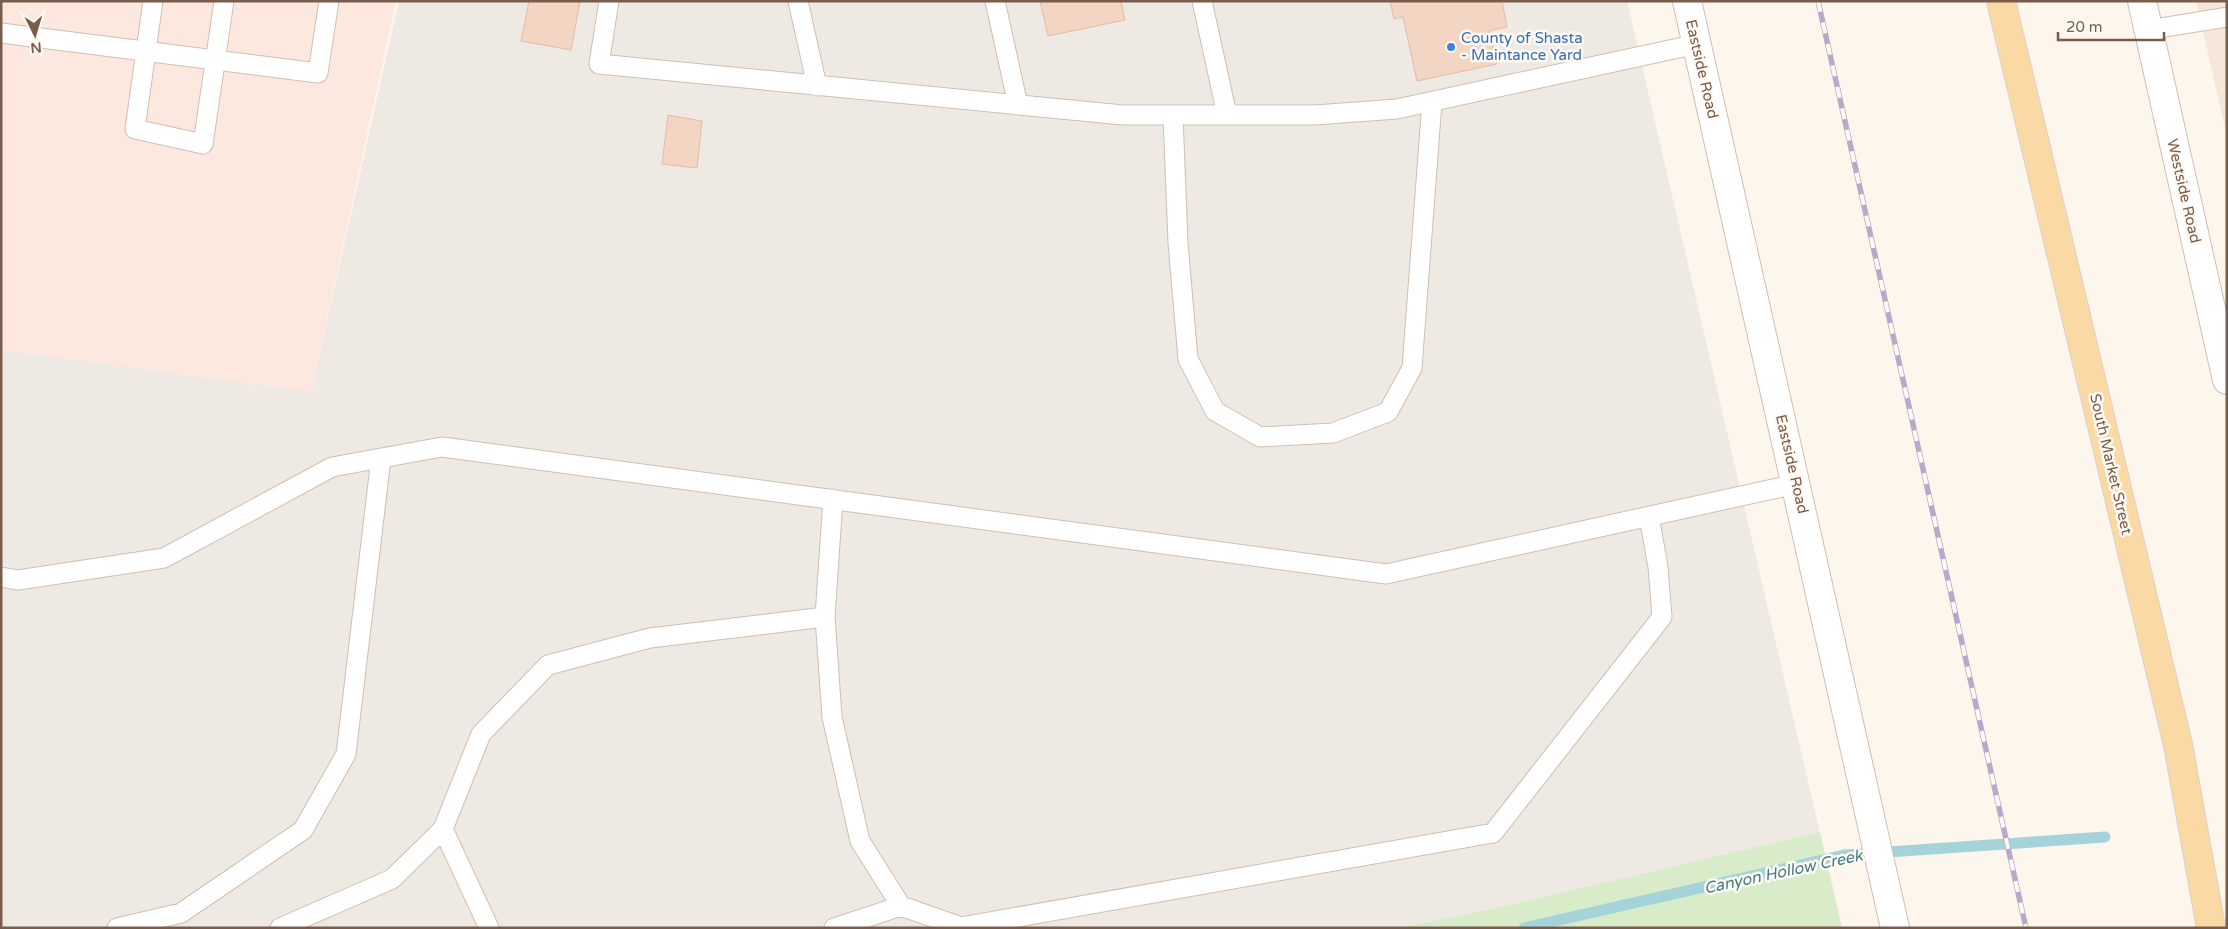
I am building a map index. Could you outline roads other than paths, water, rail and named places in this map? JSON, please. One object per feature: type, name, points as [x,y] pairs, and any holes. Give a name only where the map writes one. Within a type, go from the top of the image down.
[{"type":"main road","name":"South Market Street","points":[[2001,1],[2178,745],[2211,928]]},
{"type":"street","name":"Eastside Road","points":[[1687,1],[1895,928]]},
{"type":"street","name":"Westside Road","points":[[2142,1],[2227,380]]},
{"type":"lane","points":[[153,1],[135,129],[203,144],[224,1]]},
{"type":"lane","points":[[1,33],[318,74],[329,1]]},
{"type":"lane","points":[[609,1],[599,64],[1123,115],[1315,115],[1398,109],[1697,44]]},
{"type":"lane","points":[[798,1],[817,86]]},
{"type":"lane","points":[[995,1],[1018,105]]},
{"type":"lane","points":[[1202,1],[1227,115]]},
{"type":"lane","points":[[2148,30],[2227,17]]},
{"type":"lane","points":[[1173,115],[1178,243],[1188,359],[1215,411],[1260,436],[1333,433],[1388,412],[1412,368],[1432,102]]},
{"type":"lane","points":[[1,577],[18,580],[164,558],[332,467],[442,447],[1386,574],[1796,484]]},
{"type":"lane","points":[[117,928],[181,913],[303,830],[346,754],[381,458]]},
{"type":"lane","points":[[833,500],[825,617],[832,717],[860,841],[901,906]]},
{"type":"lane","points":[[834,928],[901,906],[961,926],[1493,833],[1662,617],[1658,567],[1648,516]]},
{"type":"lane","points":[[280,928],[392,879],[444,829],[482,734],[548,665],[650,638],[825,617]]},
{"type":"lane","points":[[444,829],[490,928]]},
{"type":"waterway","name":"Canyon Hollow Creek","points":[[1524,928],[1844,855],[2105,837]]},
{"type":"railway","points":[[1818,1],[2026,928]]},
{"type":"place","name":"County of Shasta - Maintance Yard","points":[[1451,47]]}]
